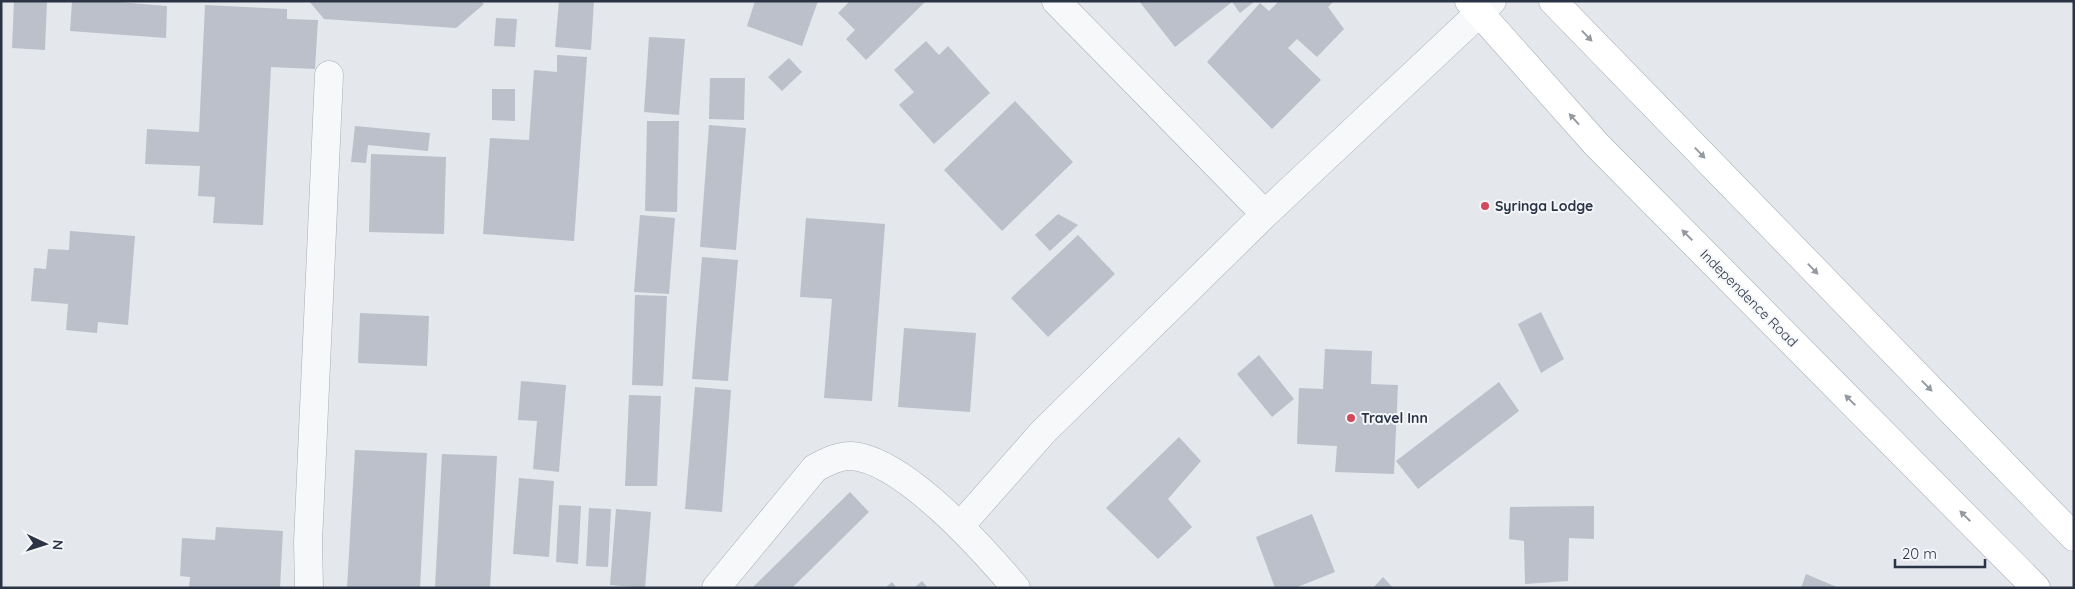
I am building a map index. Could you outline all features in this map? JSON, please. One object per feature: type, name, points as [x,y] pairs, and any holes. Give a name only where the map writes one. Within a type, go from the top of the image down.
[{"type":"main road","points":[[1553,1],[2074,537]]},
{"type":"main road","name":"Independence Road","points":[[1480,5],[1596,144],[2036,588]]},
{"type":"street","points":[[1056,1],[1265,214]]},
{"type":"street","points":[[960,526],[1043,432],[1480,5]]},
{"type":"street","points":[[308,588],[309,523],[329,74]]},
{"type":"street","points":[[716,588],[815,468],[833,458],[851,456],[874,461],[898,474],[960,526],[1016,588]]},
{"type":"building","points":[[14,1],[47,1],[45,50],[12,48]]},
{"type":"building","points":[[72,1],[105,1],[167,6],[166,38],[70,31]]},
{"type":"building","points":[[309,1],[481,1],[484,4],[456,28],[324,19]]},
{"type":"building","points":[[559,1],[594,1],[591,50],[555,47]]},
{"type":"building","points":[[755,1],[818,1],[802,46],[747,26]]},
{"type":"building","points":[[850,1],[926,1],[866,60],[846,39],[855,30],[838,13]]},
{"type":"building","points":[[1139,1],[1255,1],[1240,13],[1232,2],[1175,47]]},
{"type":"building","points":[[1279,1],[1334,1],[1328,7],[1344,29],[1317,57],[1297,39],[1288,48],[1321,80],[1272,129],[1207,62],[1260,3],[1269,11]]},
{"type":"building","points":[[205,5],[287,9],[287,19],[318,20],[315,69],[271,67],[263,225],[213,223],[215,197],[198,196],[200,166],[145,164],[147,129],[199,132]]},
{"type":"building","points":[[496,18],[517,19],[515,47],[494,46]]},
{"type":"building","points":[[649,37],[685,39],[679,115],[644,112]]},
{"type":"building","points":[[926,41],[939,55],[948,46],[990,93],[934,144],[899,105],[914,92],[894,70]]},
{"type":"building","points":[[557,55],[587,57],[574,241],[483,234],[490,138],[529,140],[534,70],[557,72]]},
{"type":"building","points":[[789,58],[802,72],[782,91],[768,77]]},
{"type":"building","points":[[710,78],[745,78],[744,120],[709,119]]},
{"type":"building","points":[[492,89],[515,89],[515,121],[492,120]]},
{"type":"building","points":[[1015,101],[1073,162],[1002,231],[944,170]]},
{"type":"building","points":[[647,121],[679,121],[677,212],[645,211]]},
{"type":"building","points":[[709,125],[746,128],[736,250],[700,247]]},
{"type":"building","points":[[355,126],[430,133],[428,151],[368,145],[366,163],[351,162]]},
{"type":"building","points":[[371,154],[446,157],[444,234],[369,232]]},
{"type":"building","points":[[1058,214],[1078,225],[1050,251],[1035,235]]},
{"type":"building","points":[[640,215],[675,218],[669,294],[634,292]]},
{"type":"building","points":[[806,218],[885,224],[872,401],[824,398],[832,299],[800,297]]},
{"type":"building","points":[[70,231],[135,236],[128,325],[98,322],[97,333],[66,330],[68,304],[31,301],[34,268],[46,269],[48,249],[69,250]]},
{"type":"building","points":[[1078,235],[1115,274],[1048,337],[1011,298]]},
{"type":"building","points":[[702,257],[738,260],[728,381],[692,379]]},
{"type":"building","points":[[635,295],[667,296],[663,386],[632,385]]},
{"type":"building","points":[[1541,312],[1564,359],[1541,373],[1518,324]]},
{"type":"building","points":[[360,313],[429,316],[427,366],[358,363]]},
{"type":"building","points":[[904,328],[976,333],[970,412],[898,407]]},
{"type":"building","points":[[1325,349],[1372,351],[1371,384],[1398,385],[1394,474],[1335,472],[1337,446],[1297,444],[1299,388],[1323,389]]},
{"type":"building","points":[[1259,355],[1294,399],[1272,417],[1237,374]]},
{"type":"building","points":[[521,381],[566,385],[559,472],[533,469],[537,421],[518,420]]},
{"type":"building","points":[[1499,382],[1519,411],[1418,489],[1396,461]]},
{"type":"building","points":[[695,387],[731,390],[722,512],[685,509]]},
{"type":"building","points":[[629,395],[661,396],[657,486],[625,486]]},
{"type":"building","points":[[1179,437],[1201,461],[1168,499],[1192,527],[1158,559],[1106,508]]},
{"type":"building","points":[[355,450],[427,453],[420,588],[347,588]]},
{"type":"building","points":[[442,454],[497,456],[490,588],[435,588]]},
{"type":"building","points":[[519,478],[554,481],[549,557],[513,554]]},
{"type":"building","points":[[850,492],[869,512],[792,588],[752,588]]},
{"type":"building","points":[[559,505],[581,506],[578,564],[556,562]]},
{"type":"building","points":[[1594,506],[1594,539],[1569,538],[1568,581],[1525,584],[1524,541],[1509,539],[1510,507]]},
{"type":"building","points":[[589,508],[611,509],[608,567],[586,566]]},
{"type":"building","points":[[616,509],[651,512],[645,588],[610,585]]},
{"type":"building","points":[[1312,514],[1335,572],[1295,588],[1275,588],[1256,537]]},
{"type":"building","points":[[216,527],[283,531],[280,588],[189,588],[190,577],[180,576],[182,538],[215,540]]},
{"type":"building","points":[[1806,574],[1839,588],[1801,588]]},
{"type":"building","points":[[1383,577],[1393,588],[1373,588]]},
{"type":"building","points":[[922,581],[928,588],[914,588]]},
{"type":"building","points":[[892,582],[897,588],[885,588]]},
{"type":"place","name":"Syringa Lodge","points":[[1485,206]]},
{"type":"place","name":"Travel Inn","points":[[1351,418]]}]
